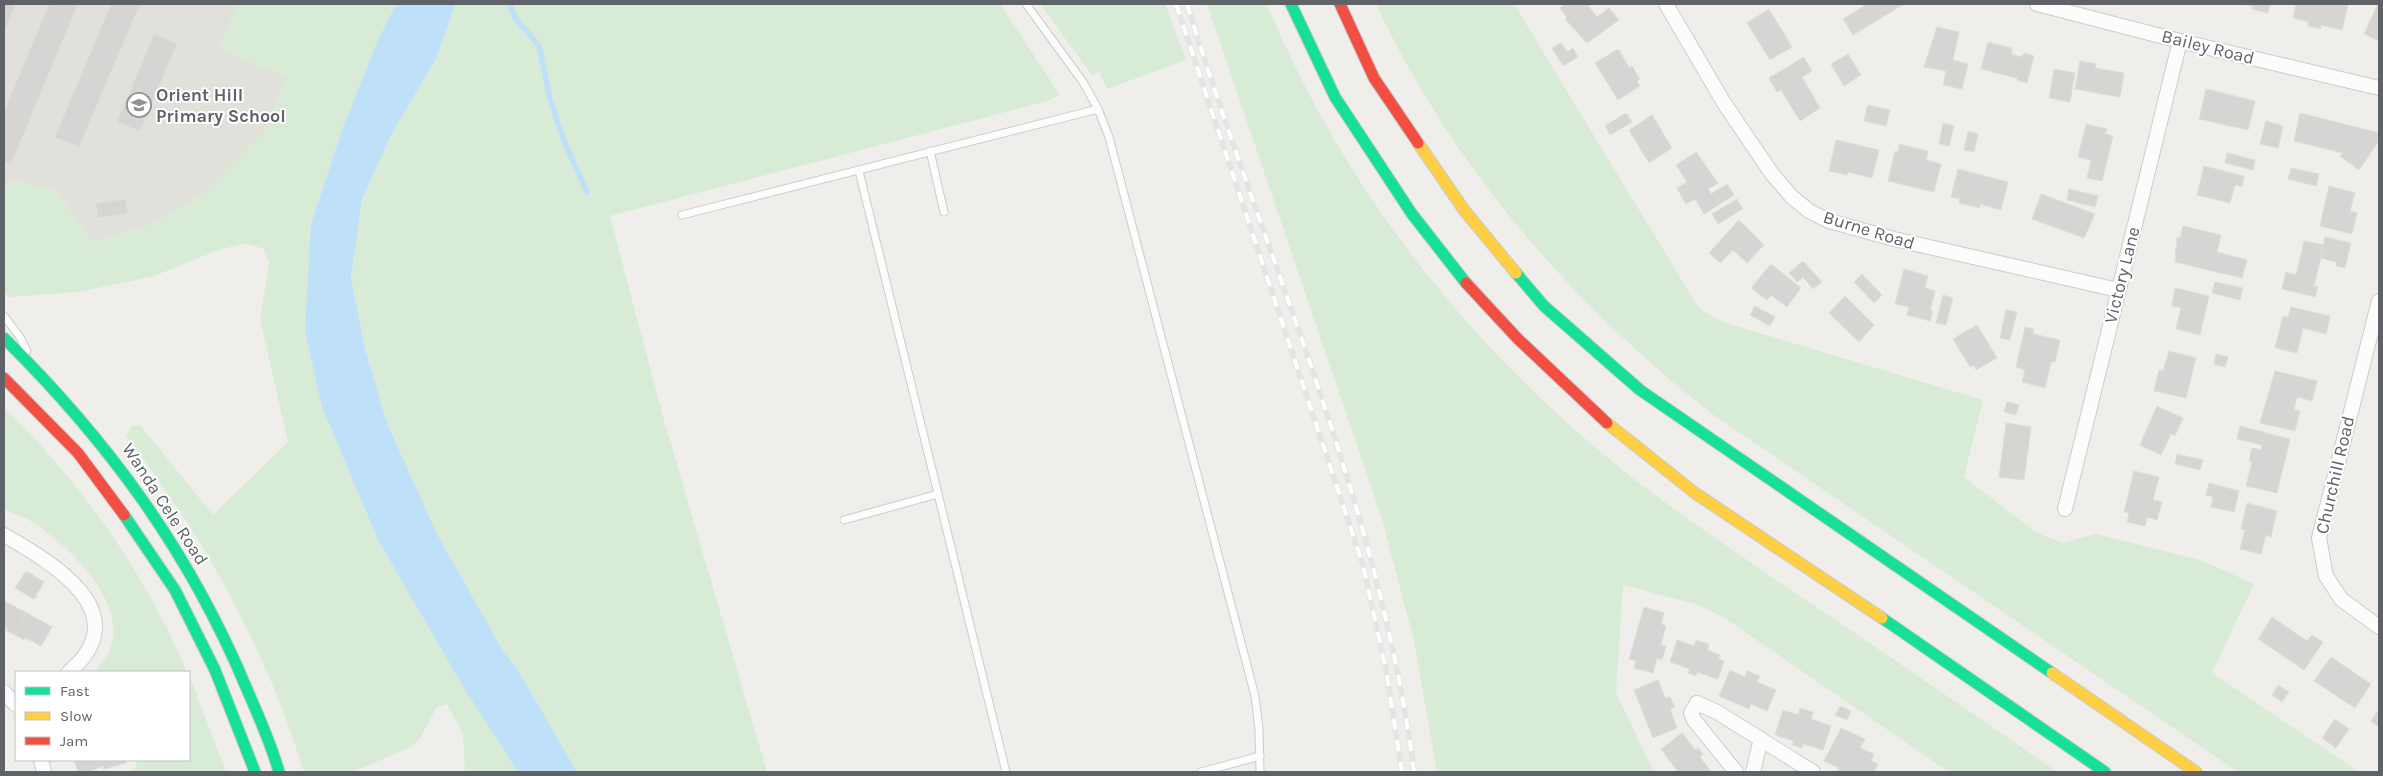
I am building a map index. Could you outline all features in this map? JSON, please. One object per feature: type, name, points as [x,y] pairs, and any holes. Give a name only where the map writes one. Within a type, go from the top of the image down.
[{"type":"main road","points":[[1291,4],[1335,97],[1412,214],[1452,268],[1518,339],[1598,417],[1696,493],[1967,675],[2105,772]]},
{"type":"main road","points":[[1340,4],[1374,78],[1464,210],[1544,306],[1640,390],[2196,772]]},
{"type":"main road","name":"Wanda Cele Road","points":[[4,338],[34,367],[102,442],[174,542],[235,655],[279,772]]},
{"type":"main road","points":[[4,378],[78,453],[151,553],[175,590],[215,670],[255,772]]},
{"type":"street","name":"Burne Road","points":[[1666,4],[1724,102],[1772,174],[1792,197],[1809,211],[1829,222],[1894,239],[2118,290]]},
{"type":"street","name":"Bailey Road","points":[[2037,4],[2180,41],[2379,88]]},
{"type":"street","name":"Victory Lane","points":[[2065,510],[2180,41]]},
{"type":"street","name":"Churchill Road","points":[[2379,301],[2319,538],[2326,576],[2341,599],[2379,627]]},
{"type":"street","points":[[4,535],[51,564],[70,579],[91,608],[95,621],[90,648],[82,661],[70,671]]},
{"type":"street","points":[[1736,772],[1694,720],[1691,713],[1697,702],[1707,706],[1813,772]]},
{"type":"street","points":[[1753,772],[1761,739]]},
{"type":"lane","points":[[1026,4],[1083,82],[1098,109],[1118,169],[1255,696],[1260,772]]},
{"type":"lane","points":[[682,215],[1098,109]]},
{"type":"lane","points":[[930,151],[944,212]]},
{"type":"lane","points":[[859,171],[1006,772]]},
{"type":"lane","points":[[4,316],[20,337],[34,367]]},
{"type":"lane","points":[[844,520],[938,494]]},
{"type":"lane","points":[[1201,772],[1260,756]]},
{"type":"shaded area","name":"Orient Hill Primary School","points":[[4,4],[238,4],[219,48],[287,77],[263,133],[202,195],[151,225],[93,242],[57,192],[19,182],[4,183]]},
{"type":"green space","points":[[238,4],[396,4],[377,42],[343,127],[311,224],[322,407],[378,540],[464,687],[518,772],[465,772],[463,734],[447,704],[436,708],[421,737],[411,747],[352,772],[304,772],[271,682],[231,597],[182,515],[126,437],[131,426],[140,425],[213,515],[288,442],[260,319],[269,264],[264,249],[245,243],[216,251],[154,276],[78,292],[9,297],[4,292],[4,183],[19,182],[57,192],[93,242],[151,225],[202,195],[263,133],[286,78],[219,48]]},
{"type":"green space","points":[[455,4],[1000,4],[1060,95],[1047,101],[610,216],[663,417],[767,772],[577,772],[518,670],[503,651],[437,534],[387,423],[366,352],[351,278],[362,199],[392,133],[437,57]]},
{"type":"green space","points":[[1040,4],[1165,4],[1186,60],[1107,89],[1099,72],[1092,75]]},
{"type":"green space","points":[[1207,4],[1267,4],[1296,68],[1328,129],[1365,188],[1405,245],[1448,300],[1544,402],[1617,466],[1683,515],[2057,772],[1949,772],[1723,617],[1699,605],[1623,585],[1616,693],[1654,772],[1437,772],[1414,641],[1382,519]]},
{"type":"green space","points":[[1376,4],[1514,4],[1698,307],[1720,321],[1983,400],[1964,477],[2037,533],[2063,543],[2095,534],[2203,561],[2254,584],[2212,673],[2359,772],[2238,772],[1715,416],[1613,328],[1565,280],[1521,230],[1479,177],[1441,122],[1407,64]]},
{"type":"green space","points":[[4,407],[59,466],[109,530],[152,599],[187,671],[94,671],[109,653],[114,631],[110,609],[99,588],[84,567],[47,532],[29,520],[4,509]]},
{"type":"green space","points":[[190,678],[226,772],[130,772],[137,766],[135,761],[190,761]]},
{"type":"water","points":[[396,4],[455,4],[437,57],[392,133],[362,199],[351,278],[366,352],[387,423],[437,534],[503,651],[518,670],[577,772],[518,772],[464,688],[378,540],[322,407],[305,331],[311,224],[343,127],[377,42]]},
{"type":"building","points":[[4,4],[16,4],[4,32]]},
{"type":"building","points":[[49,4],[78,4],[11,164],[4,161],[4,112]]},
{"type":"building","points":[[111,4],[140,4],[79,147],[55,137]]},
{"type":"building","points":[[1565,4],[1587,4],[1597,17],[1609,8],[1619,20],[1587,43],[1565,19],[1567,18],[1560,8]]},
{"type":"building","points":[[1867,4],[1904,4],[1853,35],[1843,19]]},
{"type":"building","points":[[2243,4],[2270,4],[2268,13],[2252,9],[2253,6]]},
{"type":"building","points":[[2296,4],[2348,4],[2342,30],[2321,25],[2321,29],[2308,26],[2309,22],[2293,18]]},
{"type":"building","points":[[2379,4],[2379,41],[2364,34]]},
{"type":"building","points":[[1769,9],[1792,47],[1770,60],[1747,23]]},
{"type":"building","points":[[1937,27],[1959,32],[1953,60],[1968,64],[1962,89],[1943,85],[1946,71],[1924,67]]},
{"type":"building","points":[[154,34],[177,44],[140,131],[117,122]]},
{"type":"building","points":[[1988,42],[2012,48],[2011,54],[2022,57],[2024,53],[2034,56],[2027,83],[2017,80],[2017,78],[1981,69]]},
{"type":"building","points":[[1561,43],[1567,52],[1573,48],[1578,57],[1563,66],[1552,48]]},
{"type":"building","points":[[1618,49],[1629,67],[1632,66],[1640,79],[1637,81],[1640,86],[1618,100],[1595,63]]},
{"type":"building","points":[[1848,54],[1861,75],[1844,86],[1831,64]]},
{"type":"building","points":[[1804,57],[1812,71],[1802,77],[1820,108],[1800,121],[1781,90],[1777,92],[1769,78]]},
{"type":"building","points":[[2080,61],[2096,64],[2095,68],[2124,73],[2120,97],[2075,89]]},
{"type":"building","points":[[2054,69],[2075,73],[2070,102],[2049,98]]},
{"type":"building","points":[[2206,89],[2255,101],[2248,130],[2199,119]]},
{"type":"building","points":[[1868,105],[1890,110],[1886,126],[1864,121]]},
{"type":"building","points":[[1626,113],[1632,122],[1610,135],[1605,126]]},
{"type":"building","points":[[2300,113],[2379,133],[2379,141],[2359,170],[2340,156],[2343,153],[2294,141]]},
{"type":"building","points":[[1652,115],[1672,148],[1649,163],[1629,130]]},
{"type":"building","points":[[2266,121],[2283,126],[2278,148],[2260,144]]},
{"type":"building","points":[[1943,123],[1954,126],[1949,146],[1939,144]]},
{"type":"building","points":[[2086,124],[2107,129],[2105,134],[2113,136],[2102,181],[2087,178],[2091,160],[2078,157]]},
{"type":"building","points":[[1968,131],[1978,134],[1974,152],[1964,150]]},
{"type":"building","points":[[1836,140],[1879,150],[1872,178],[1848,172],[1847,175],[1829,171]]},
{"type":"building","points":[[1899,144],[1928,151],[1926,160],[1941,164],[1934,192],[1888,181],[1895,151],[1898,152]]},
{"type":"building","points":[[1696,152],[1718,183],[1708,189],[1711,194],[1727,184],[1734,195],[1704,214],[1695,199],[1686,204],[1677,188],[1687,182],[1676,165]]},
{"type":"building","points":[[2227,153],[2255,160],[2253,170],[2225,163]]},
{"type":"building","points":[[2204,166],[2244,176],[2242,187],[2235,185],[2230,203],[2197,195]]},
{"type":"building","points":[[2291,168],[2319,174],[2316,186],[2288,179]]},
{"type":"building","points":[[1958,169],[2008,182],[2001,210],[1980,204],[1980,208],[1959,203],[1960,199],[1951,197]]},
{"type":"building","points":[[2329,186],[2355,193],[2350,211],[2357,213],[2352,234],[2320,226]]},
{"type":"building","points":[[2069,189],[2098,196],[2095,207],[2067,200]]},
{"type":"building","points":[[2041,194],[2095,214],[2084,238],[2032,219]]},
{"type":"building","points":[[125,199],[128,213],[98,218],[96,204]]},
{"type":"building","points":[[1737,199],[1743,209],[1718,224],[1712,214]]},
{"type":"building","points":[[1739,220],[1764,245],[1747,263],[1733,250],[1720,263],[1709,253]]},
{"type":"building","points":[[2183,226],[2221,235],[2217,252],[2247,260],[2242,278],[2175,262],[2177,237],[2180,238]]},
{"type":"building","points":[[2325,237],[2351,243],[2345,268],[2336,266],[2337,262],[2321,258]]},
{"type":"building","points":[[2304,241],[2324,245],[2314,286],[2318,287],[2315,297],[2282,289],[2286,272],[2296,275]]},
{"type":"building","points":[[1803,261],[1822,282],[1813,289],[1803,277],[1797,282],[1789,273]]},
{"type":"building","points":[[1771,264],[1801,288],[1787,307],[1771,295],[1767,300],[1751,288]]},
{"type":"building","points":[[1904,269],[1928,276],[1925,288],[1935,291],[1930,311],[1933,311],[1930,321],[1907,315],[1909,307],[1895,304]]},
{"type":"building","points":[[1862,274],[1882,295],[1874,303],[1854,282]]},
{"type":"building","points":[[2215,282],[2243,288],[2240,300],[2212,293]]},
{"type":"building","points":[[2175,288],[2209,296],[2200,335],[2176,329],[2181,308],[2172,306]]},
{"type":"building","points":[[1943,295],[1953,298],[1946,325],[1936,323]]},
{"type":"building","points":[[1845,296],[1874,325],[1859,342],[1829,313]]},
{"type":"building","points":[[1755,306],[1775,317],[1770,326],[1750,315]]},
{"type":"building","points":[[2291,307],[2330,316],[2326,334],[2303,328],[2297,353],[2275,348],[2283,316],[2288,317]]},
{"type":"building","points":[[2006,310],[2017,312],[2010,340],[2000,338]]},
{"type":"building","points":[[1977,325],[1997,358],[1976,370],[1974,365],[1970,367],[1953,339]]},
{"type":"building","points":[[2025,327],[2034,329],[2033,334],[2060,340],[2055,362],[2051,362],[2045,388],[2022,382],[2025,370],[2016,367]]},
{"type":"building","points":[[2169,351],[2196,358],[2186,398],[2154,391],[2159,370],[2163,371]]},
{"type":"building","points":[[2216,354],[2228,357],[2225,367],[2214,364]]},
{"type":"building","points":[[2275,371],[2317,381],[2312,401],[2297,397],[2294,410],[2300,411],[2295,431],[2260,423]]},
{"type":"building","points":[[2007,402],[2019,405],[2016,415],[2004,412]]},
{"type":"building","points":[[2157,406],[2183,418],[2175,436],[2171,434],[2161,455],[2140,445]]},
{"type":"building","points":[[2006,423],[2031,427],[2024,480],[1999,477]]},
{"type":"building","points":[[2240,426],[2290,439],[2277,493],[2246,486],[2252,462],[2249,461],[2252,448],[2261,450],[2262,445],[2237,439]]},
{"type":"building","points":[[2177,454],[2203,460],[2200,470],[2175,464]]},
{"type":"building","points":[[2134,471],[2159,477],[2153,500],[2162,502],[2157,520],[2147,517],[2145,526],[2127,522],[2129,513],[2124,512]]},
{"type":"building","points":[[2209,483],[2239,491],[2234,512],[2211,507],[2213,497],[2206,495]]},
{"type":"building","points":[[2247,503],[2277,511],[2271,537],[2266,535],[2261,554],[2240,549],[2245,530],[2241,529]]},
{"type":"building","points":[[26,571],[44,582],[34,599],[15,588]]},
{"type":"building","points":[[4,601],[27,613],[15,635],[6,630],[7,627],[4,626]]},
{"type":"building","points":[[1644,607],[1664,613],[1661,624],[1666,626],[1661,645],[1666,646],[1662,660],[1657,658],[1653,673],[1634,668],[1636,661],[1629,659]]},
{"type":"building","points":[[27,613],[52,627],[41,646],[26,638],[24,640],[15,635]]},
{"type":"building","points":[[2272,617],[2307,641],[2312,635],[2323,642],[2304,670],[2258,639]]},
{"type":"building","points":[[1677,640],[1694,646],[1696,640],[1709,644],[1707,650],[1720,655],[1718,659],[1724,661],[1718,679],[1697,672],[1696,676],[1688,673],[1690,669],[1670,662]]},
{"type":"building","points":[[2331,657],[2371,684],[2355,708],[2314,681]]},
{"type":"building","points":[[1730,670],[1745,677],[1747,671],[1760,676],[1757,682],[1776,690],[1767,711],[1751,704],[1749,709],[1719,696]]},
{"type":"building","points":[[1658,680],[1665,698],[1670,697],[1675,707],[1670,709],[1677,728],[1653,738],[1634,690]]},
{"type":"building","points":[[2278,685],[2289,692],[2282,702],[2272,695]]},
{"type":"building","points":[[1840,706],[1851,711],[1847,720],[1835,715]]},
{"type":"building","points":[[1800,708],[1813,712],[1811,719],[1831,726],[1823,750],[1803,744],[1802,748],[1792,745],[1794,741],[1775,735],[1783,710],[1798,715]]},
{"type":"building","points":[[2379,709],[2379,727],[2371,721]]},
{"type":"building","points":[[2335,719],[2349,729],[2336,748],[2322,738]]},
{"type":"building","points":[[1841,728],[1865,739],[1860,748],[1874,754],[1871,761],[1878,764],[1874,772],[1837,772],[1839,768],[1824,761]]},
{"type":"building","points":[[1682,733],[1695,750],[1698,748],[1703,754],[1700,757],[1711,772],[1678,772],[1661,749]]},
{"type":"building","points":[[74,761],[125,761],[126,763],[104,769],[103,766],[89,772],[78,772]]},
{"type":"waterway","points":[[510,4],[514,16],[539,46],[550,99],[564,141],[587,192]]},
{"type":"railway","points":[[1176,4],[1363,565],[1386,670],[1402,772]]},
{"type":"railway","points":[[1187,4],[1348,480],[1375,576],[1398,673],[1414,772]]},
{"type":"traffic: fast","points":[[1291,4],[1335,97],[1412,214],[1466,283]]},
{"type":"traffic: fast","points":[[1516,273],[1544,306],[1640,390],[2052,673]]},
{"type":"traffic: fast","points":[[4,338],[78,417],[143,500],[172,544],[224,637],[264,729],[279,772]]},
{"type":"traffic: fast","points":[[124,515],[175,590],[215,670],[255,772]]},
{"type":"traffic: fast","points":[[1882,618],[2105,772]]},
{"type":"traffic: slow","points":[[1418,143],[1464,210],[1516,273]]},
{"type":"traffic: slow","points":[[1607,423],[1695,493],[1882,618]]},
{"type":"traffic: slow","points":[[2052,673],[2196,772]]},
{"type":"traffic: jam","points":[[1340,4],[1374,78],[1418,143]]},
{"type":"traffic: jam","points":[[1466,283],[1518,339],[1607,423]]},
{"type":"traffic: jam","points":[[4,378],[78,453],[124,515]]},
{"type":"place","name":"Orient Hill Primary School","points":[[139,105]]}]
